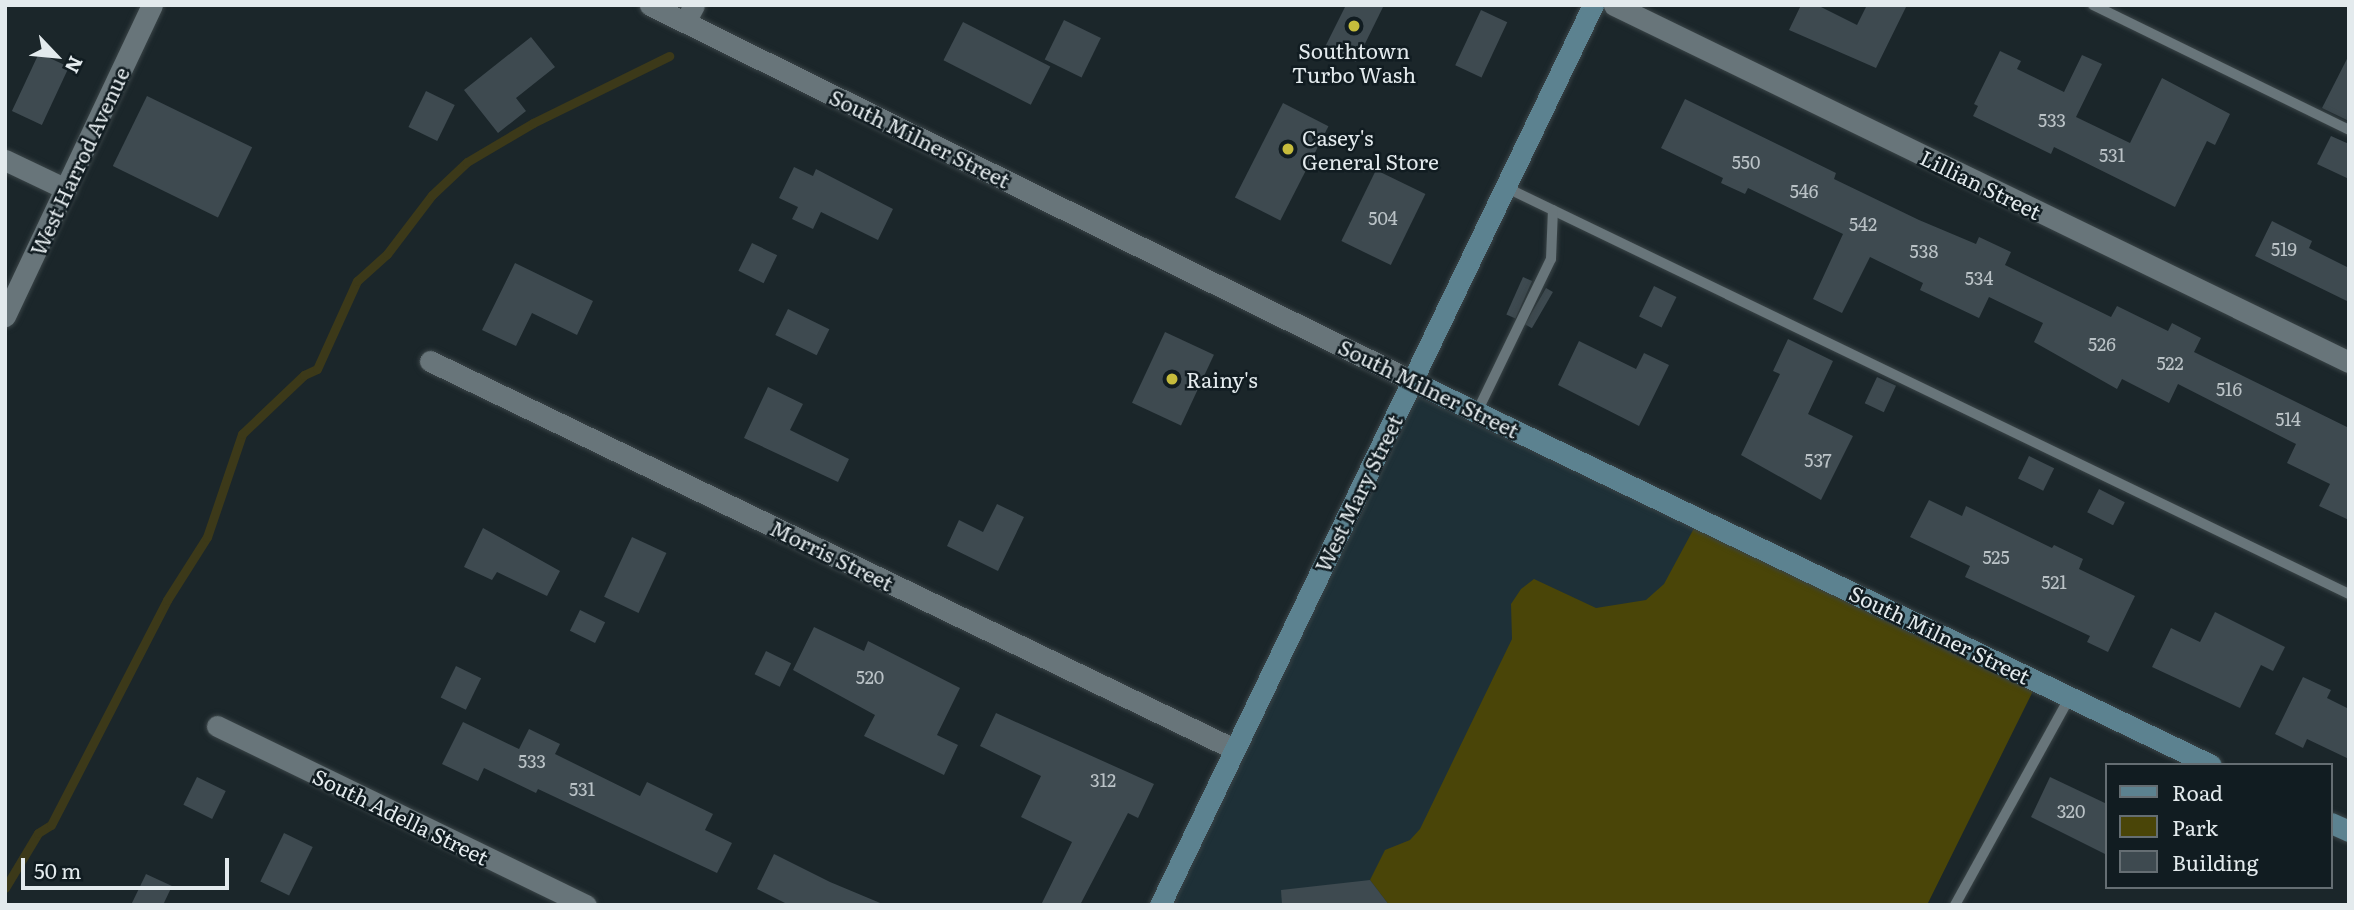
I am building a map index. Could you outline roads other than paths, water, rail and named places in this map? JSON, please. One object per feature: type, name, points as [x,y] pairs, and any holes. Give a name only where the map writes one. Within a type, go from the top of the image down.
[{"type":"main road","name":"West Mary Street","points":[[1160,905],[1593,5]]},
{"type":"main road","name":"South Milner Street","points":[[1412,381],[2207,763]]},
{"type":"main road","points":[[2333,824],[2349,831]]},
{"type":"street","name":"West Harrod Avenue","points":[[5,316],[152,5]]},
{"type":"street","name":"South Milner Street","points":[[650,5],[690,14],[1412,381]]},
{"type":"street","name":"Lillian Street","points":[[1614,5],[2349,362]]},
{"type":"street","points":[[5,160],[66,190]]},
{"type":"street","name":"Morris Street","points":[[429,361],[1234,749]]},
{"type":"street","name":"South Adella Street","points":[[217,726],[586,905]]},
{"type":"lane","points":[[2093,5],[2349,130]]},
{"type":"lane","points":[[1505,187],[2349,594]]},
{"type":"lane","points":[[1477,412],[1550,260],[1553,210]]},
{"type":"lane","points":[[1955,905],[2070,697]]},
{"type":"waterway","points":[[5,888],[38,833],[51,825],[167,600],[207,537],[242,434],[304,375],[317,369],[357,281],[387,254],[432,195],[467,162],[533,123],[669,56]]},
{"type":"place","name":"Southtown Turbo Wash","points":[[1354,26]]},
{"type":"place","name":"Casey's General Store","points":[[1288,149]]},
{"type":"place","name":"Rainy's","points":[[1172,379]]}]
